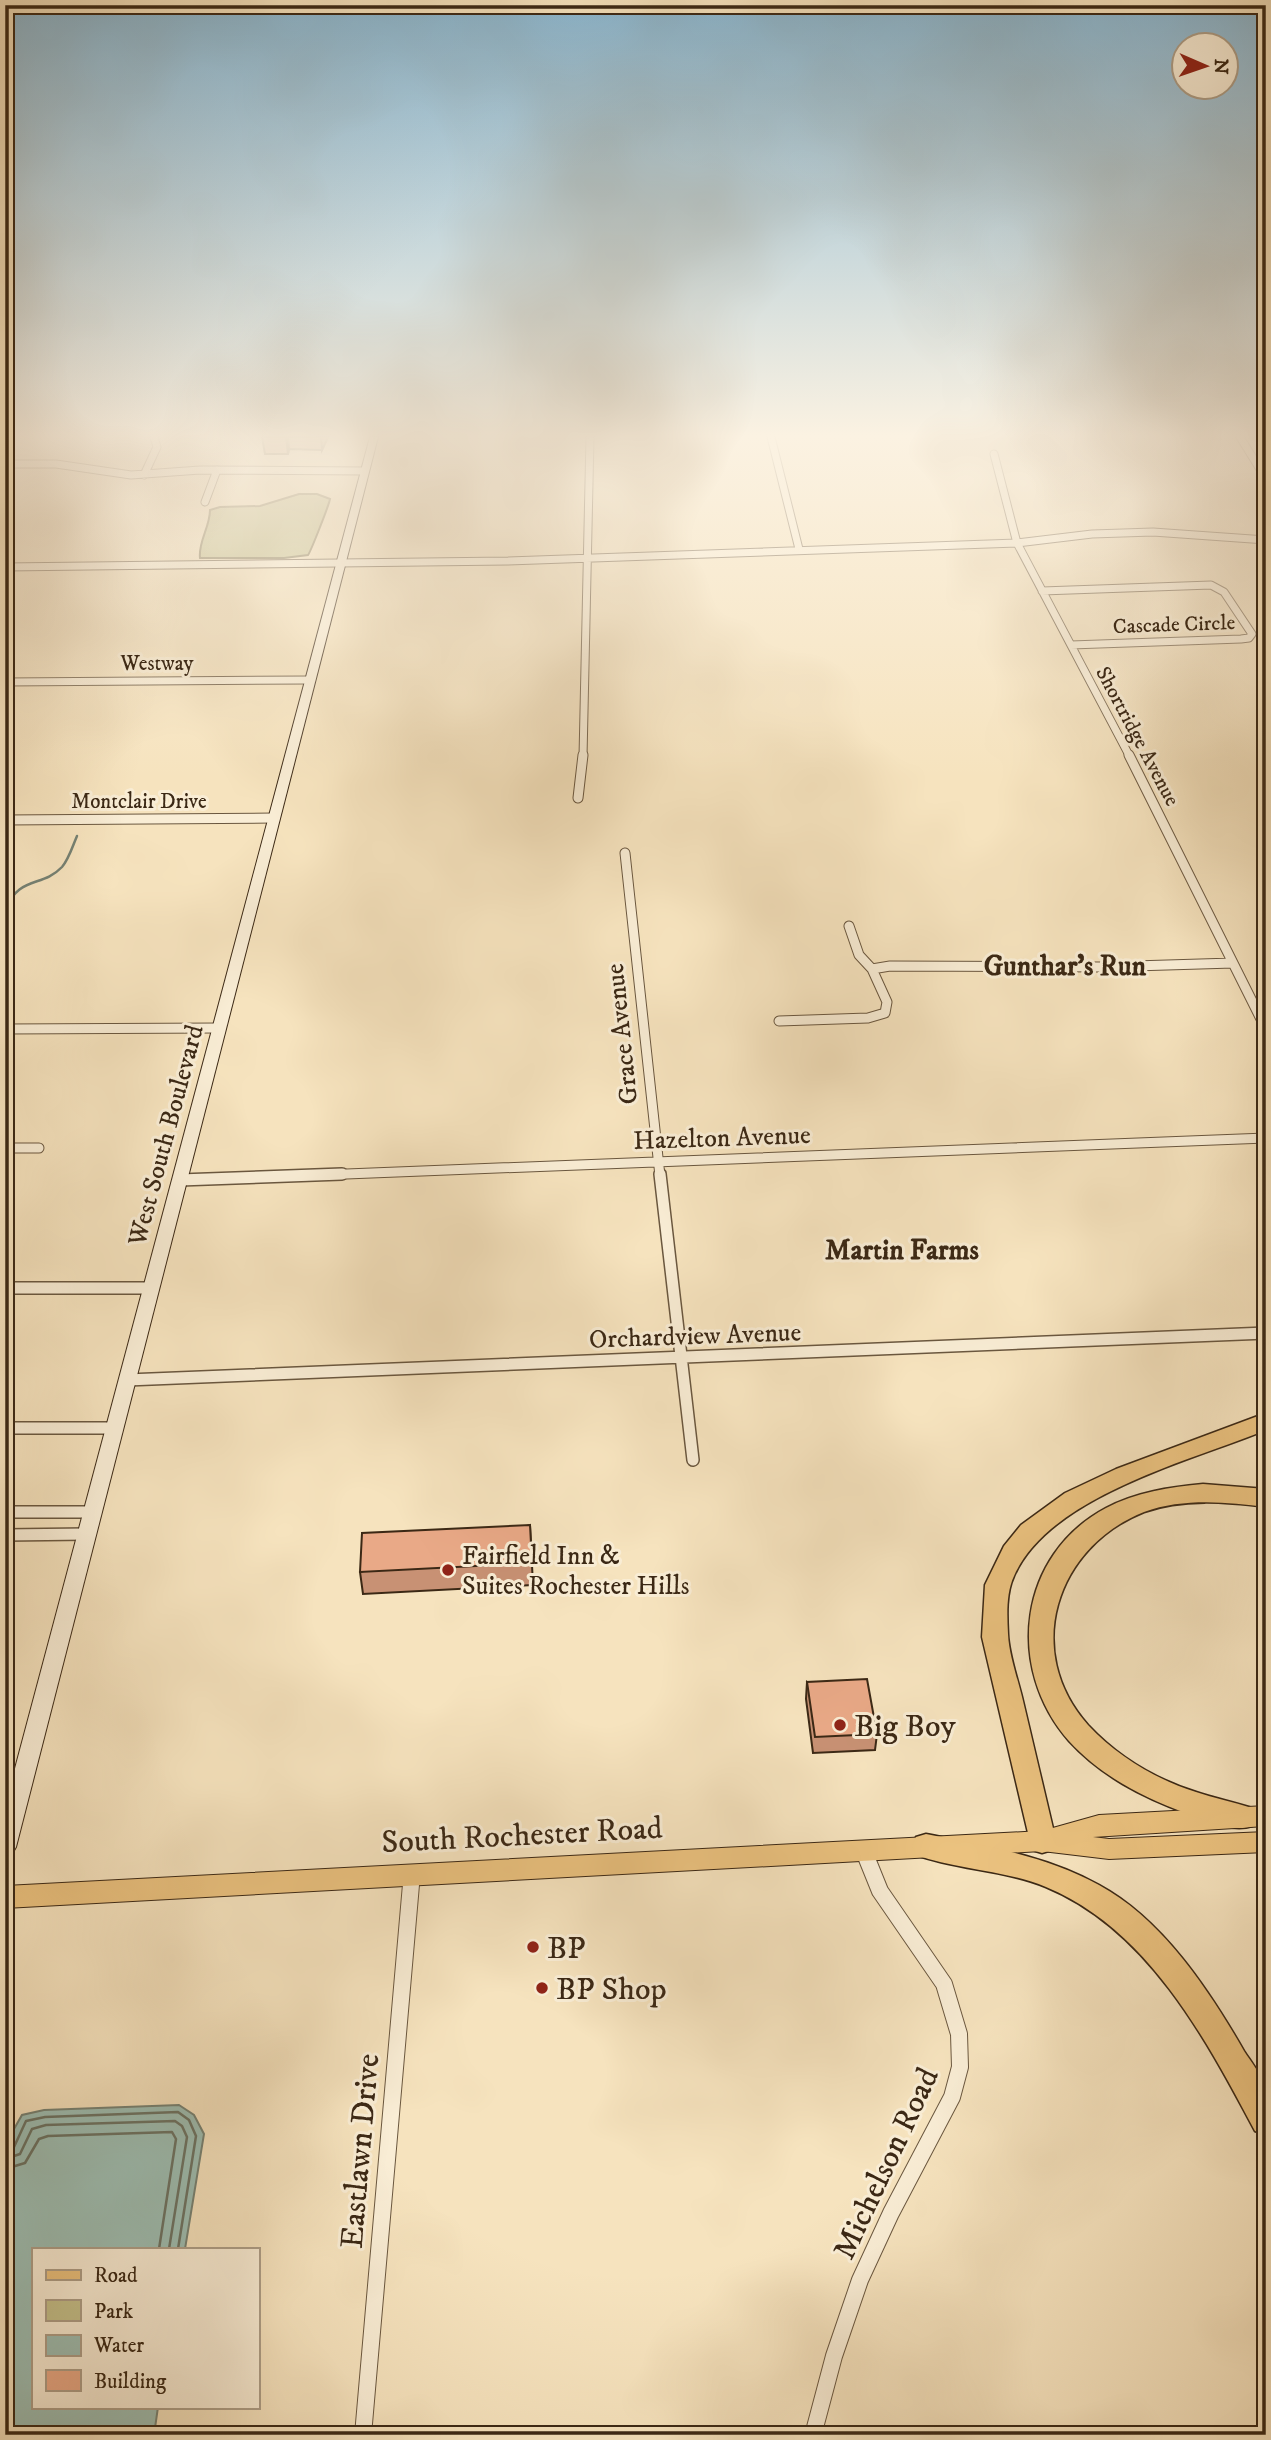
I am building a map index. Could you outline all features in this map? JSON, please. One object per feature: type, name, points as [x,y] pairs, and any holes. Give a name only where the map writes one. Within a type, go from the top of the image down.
[{"type":"highway","points":[[1042,1841],[995,1637],[995,1605],[1000,1579],[1014,1552],[1033,1530],[1054,1512],[1087,1491],[1266,1421]]},
{"type":"highway","points":[[1254,1817],[1190,1804],[1149,1788],[1109,1761],[1079,1733],[1056,1700],[1045,1669],[1039,1632],[1046,1594],[1059,1568],[1074,1545],[1094,1527],[1140,1504],[1180,1494],[1233,1493],[1266,1497]]},
{"type":"highway","points":[[926,1846],[1059,1878],[1097,1899],[1132,1927],[1168,1962],[1200,2007],[1238,2065],[1266,2120]]},
{"type":"main road","name":"South Rochester Road","points":[[1042,1841],[1098,1825],[1254,1817]]},
{"type":"main road","name":"South Rochester Road","points":[[5,1897],[926,1846],[1042,1841],[1109,1849],[1266,1842]]},
{"type":"street","name":"West South Boulevard","points":[[5,1847],[343,551]]},
{"type":"street","points":[[578,798],[584,738],[586,551]]},
{"type":"street","points":[[5,567],[339,565],[586,559],[759,551]]},
{"type":"street","name":"Shortridge Avenue","points":[[1021,551],[1152,798],[1266,1029]]},
{"type":"street","name":"Cascade Circle","points":[[1042,591],[1211,585],[1224,592],[1252,634],[1241,639],[1071,645]]},
{"type":"street","name":"Westway","points":[[5,682],[309,680]]},
{"type":"street","name":"Montclair Drive","points":[[5,820],[273,818]]},
{"type":"street","name":"Grace Avenue","points":[[625,853],[693,1460]]},
{"type":"street","points":[[779,1021],[868,1018],[885,1013],[887,1002],[872,969],[859,955],[849,926]]},
{"type":"street","points":[[872,969],[911,964],[1101,967],[1233,963]]},
{"type":"street","points":[[5,1029],[219,1028]]},
{"type":"street","name":"Hazelton Avenue","points":[[180,1180],[1266,1138]]},
{"type":"street","points":[[5,1148],[39,1147]]},
{"type":"street","points":[[5,1287],[150,1288]]},
{"type":"street","name":"Orchardview Avenue","points":[[127,1380],[1266,1333]]},
{"type":"street","points":[[5,1428],[114,1429]]},
{"type":"street","points":[[5,1512],[93,1512]]},
{"type":"street","points":[[5,1535],[87,1534]]},
{"type":"street","name":"Michelson Road","points":[[813,2435],[834,2356],[860,2280],[891,2213],[952,2097],[960,2067],[959,2034],[944,1984],[880,1891],[863,1849]]},
{"type":"street","name":"Eastlawn Drive","points":[[363,2435],[412,1873]]},
{"type":"green space","points":[[201,551],[310,551],[308,555],[284,558],[200,558]]},
{"type":"water","points":[[179,2105],[194,2115],[204,2134],[185,2248],[32,2248],[32,2408],[158,2408],[154,2435],[5,2435],[5,2156],[10,2136],[22,2115],[44,2110]]},
{"type":"building","points":[[530,1525],[532,1563],[360,1572],[362,1533]]},
{"type":"building","name":"Big Boy","points":[[867,1679],[877,1734],[815,1737],[807,1682]]},
{"type":"waterway","points":[[5,910],[17,891],[47,878],[62,867],[77,836]]},
{"type":"place","name":"Fairfield Inn & Suites Rochester Hills","points":[[448,1570]]},
{"type":"place","name":"Big Boy","points":[[840,1725]]},
{"type":"place","name":"BP","points":[[533,1947]]},
{"type":"place","name":"BP Shop","points":[[542,1988]]},
{"type":"district","name":"Gunthar's Run","points":[[1065,965]]},
{"type":"district","name":"Martin Farms","points":[[902,1249]]}]
